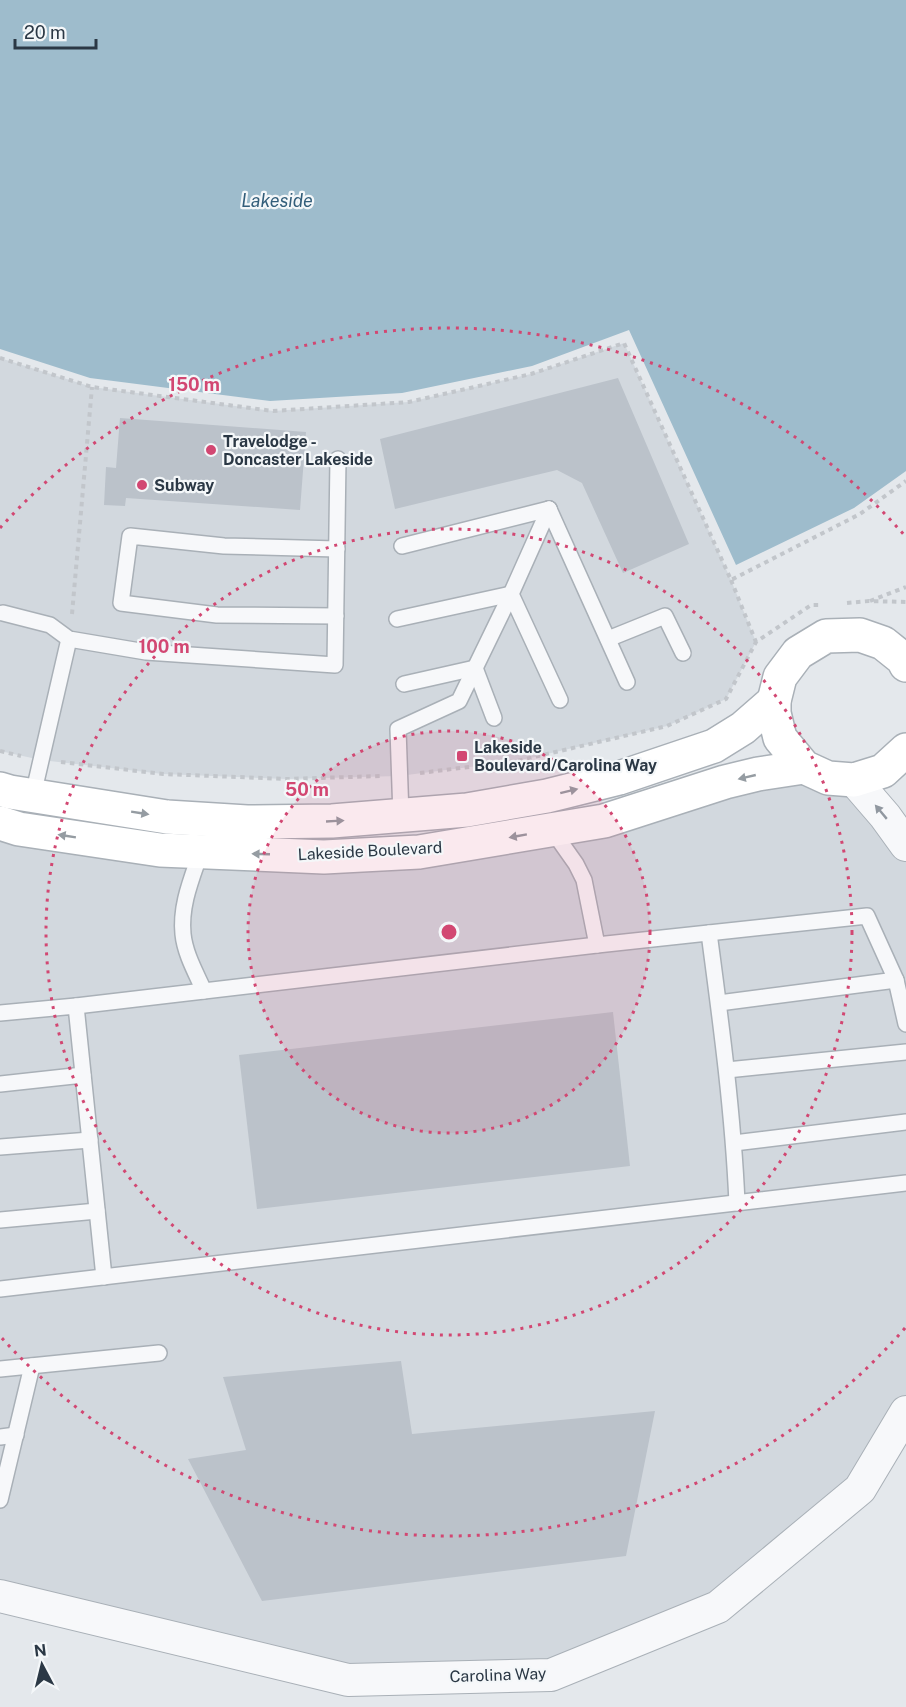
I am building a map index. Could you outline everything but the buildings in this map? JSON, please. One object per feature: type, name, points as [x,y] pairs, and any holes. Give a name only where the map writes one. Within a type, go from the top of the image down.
[{"type":"street","points":[[898,649],[860,635],[826,636],[798,652],[780,677],[774,701],[774,713],[780,738],[804,767],[828,778],[854,780],[883,771],[906,750]]},
{"type":"street","name":"Lakeside Boulevard","points":[[0,789],[167,817],[247,822],[332,821],[466,810],[547,796],[619,778],[714,746],[742,728],[774,701]]},
{"type":"street","name":"Lakeside Boulevard","points":[[0,823],[19,829],[148,848],[324,857],[419,852],[604,821],[725,782],[804,767]]},
{"type":"street","points":[[854,780],[906,844]]},
{"type":"street","name":"Carolina Way","points":[[0,1596],[348,1680],[551,1675],[718,1607],[860,1489],[906,1412]]},
{"type":"lane","points":[[1,618],[50,625],[69,639],[146,652],[335,665],[338,459]]},
{"type":"lane","points":[[402,546],[549,509]]},
{"type":"lane","points":[[401,816],[398,729],[459,701],[549,509]]},
{"type":"lane","points":[[549,509],[627,682]]},
{"type":"lane","points":[[336,616],[217,615],[121,603],[130,536],[224,546],[337,549]]},
{"type":"lane","points":[[397,619],[511,594]]},
{"type":"lane","points":[[511,594],[560,700]]},
{"type":"lane","points":[[608,639],[665,616],[682,653]]},
{"type":"lane","points":[[33,795],[69,639]]},
{"type":"lane","points":[[404,684],[475,668]]},
{"type":"lane","points":[[475,668],[494,718]]},
{"type":"lane","points":[[552,830],[576,864],[584,880],[597,945]]},
{"type":"lane","points":[[201,851],[187,892],[183,914],[183,934],[189,959],[204,991]]},
{"type":"lane","points":[[0,1013],[867,916],[896,980],[906,1024]]},
{"type":"lane","points":[[709,933],[727,1070],[737,1203]]},
{"type":"lane","points":[[718,1003],[896,980]]},
{"type":"lane","points":[[76,1006],[104,1277]]},
{"type":"lane","points":[[727,1070],[906,1052]]},
{"type":"lane","points":[[0,1084],[83,1075]]},
{"type":"lane","points":[[734,1143],[906,1122]]},
{"type":"lane","points":[[0,1147],[90,1140]]},
{"type":"lane","points":[[0,1289],[906,1183]]},
{"type":"lane","points":[[0,1220],[97,1210]]},
{"type":"lane","points":[[0,1369],[159,1353]]},
{"type":"lane","points":[[0,1500],[32,1366]]},
{"type":"lane","points":[[0,1437],[16,1435]]},
{"type":"path","points":[[0,358],[92,387],[273,411],[409,402],[531,374],[624,343],[731,580],[756,642]]},
{"type":"path","points":[[69,639],[92,387]]},
{"type":"path","points":[[731,580],[860,514],[906,481]]},
{"type":"path","points":[[869,602],[906,587]]},
{"type":"path","points":[[846,603],[906,602]]},
{"type":"path","points":[[0,751],[41,760],[163,774],[287,779],[399,776],[517,761],[667,726],[726,699],[756,642],[811,605],[823,605]]},
{"type":"shaded area","points":[[624,343],[731,580],[756,642],[726,699],[667,726],[517,761],[399,776],[287,779],[163,774],[41,760],[0,751],[0,358],[92,387],[273,411],[409,402],[531,374]]},
{"type":"shaded area","points":[[828,778],[906,845],[906,1412],[860,1489],[718,1607],[551,1675],[348,1680],[0,1608],[0,823],[324,857]]},
{"type":"water","name":"Lakeside","points":[[0,0],[906,0],[906,471],[854,508],[736,565],[629,330],[532,366],[402,393],[270,401],[90,378],[0,349]]},
{"type":"place","name":"Travelodge - Doncaster Lakeside","points":[[211,450]]},
{"type":"place","name":"Subway","points":[[142,485]]},
{"type":"place","name":"Lakeside Boulevard/Carolina Way","points":[[462,756]]}]
